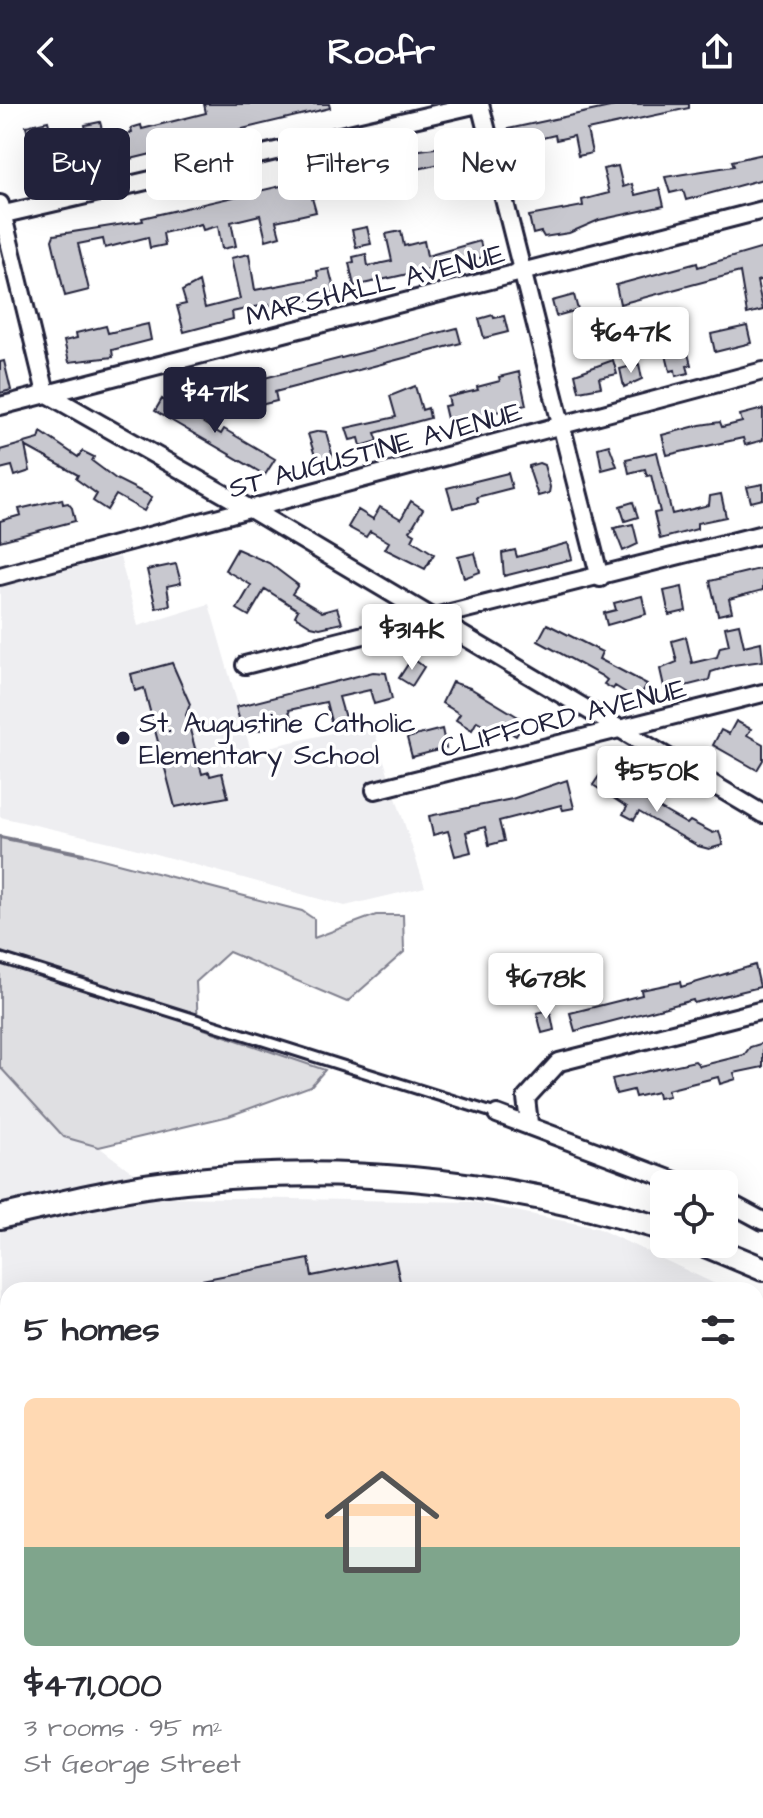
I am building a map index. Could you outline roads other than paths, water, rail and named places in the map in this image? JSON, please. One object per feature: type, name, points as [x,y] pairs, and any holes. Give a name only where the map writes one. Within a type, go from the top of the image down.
[{"type":"main road","points":[[0,1217],[183,1181],[252,1175],[370,1174],[510,1190],[650,1225]]},
{"type":"main road","points":[[737,1258],[763,1269]]},
{"type":"street","points":[[600,578],[479,104],[1,211],[46,393],[252,510],[763,814]]},
{"type":"street","name":"MARSHALL AVENUE","points":[[0,406],[763,210]]},
{"type":"street","name":"ST AUGUSTINE AVENUE","points":[[0,576],[763,371]]},
{"type":"street","points":[[245,665],[600,578],[763,534]]},
{"type":"street","name":"CLIFFORD AVENUE","points":[[375,790],[763,693]]},
{"type":"street","points":[[529,1123],[526,1098],[559,1062],[763,1010]]},
{"type":"street","points":[[497,1114],[529,1123],[650,1171]]},
{"type":"street","points":[[738,1208],[763,1221]]},
{"type":"lane","points":[[0,958],[497,1114]]},
{"type":"waterway","points":[[0,837],[83,854]]},
{"type":"place","name":"St. Augustine Catholic Elementary School","points":[[123,738]]}]
